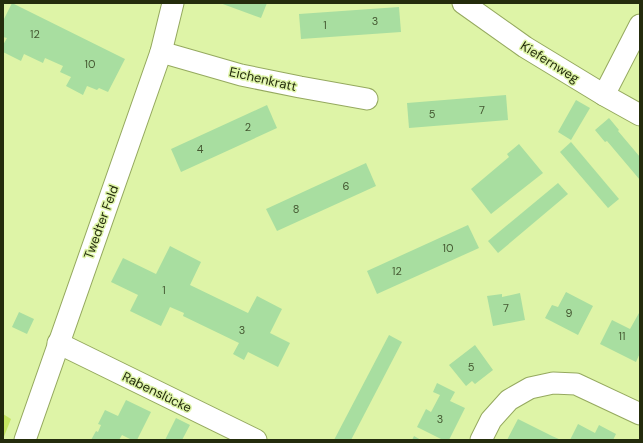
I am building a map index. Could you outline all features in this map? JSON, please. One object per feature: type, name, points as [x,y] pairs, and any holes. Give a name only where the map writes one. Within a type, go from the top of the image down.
[{"type":"street","name":"Twedter Feld","points":[[24,440],[161,52],[174,3]]},
{"type":"street","name":"Kiefernweg","points":[[463,3],[525,47],[640,115]]},
{"type":"street","points":[[604,95],[640,25]]},
{"type":"street","name":"Eichenkratt","points":[[161,52],[240,75],[367,99]]},
{"type":"street","name":"Rabenslücke","points":[[58,344],[256,440]]},
{"type":"street","points":[[481,440],[491,420],[509,400],[530,388],[553,383],[576,384],[640,414]]},
{"type":"green space","points":[[3,414],[11,419],[3,439]]},
{"type":"building","points":[[12,3],[125,59],[108,92],[99,88],[97,90],[87,86],[83,95],[66,86],[71,77],[60,72],[63,66],[45,58],[43,63],[24,54],[21,61],[3,52],[3,45],[7,38],[3,37],[3,21]]},
{"type":"building","points":[[220,3],[267,3],[261,18]]},
{"type":"building","points":[[399,7],[401,32],[301,39],[299,14]]},
{"type":"building","points":[[506,95],[508,120],[409,128],[407,103]]},
{"type":"building","points":[[576,100],[590,108],[571,140],[558,132]]},
{"type":"building","points":[[267,105],[277,128],[181,172],[171,149]]},
{"type":"building","points":[[609,118],[640,157],[640,180],[607,141],[605,142],[595,130]]},
{"type":"building","points":[[571,142],[619,199],[608,208],[560,152]]},
{"type":"building","points":[[519,144],[543,173],[491,214],[471,189],[509,157],[507,154]]},
{"type":"building","points":[[366,163],[376,186],[277,231],[266,209]]},
{"type":"building","points":[[558,183],[568,194],[498,253],[488,241]]},
{"type":"building","points":[[468,225],[479,248],[377,294],[367,271]]},
{"type":"building","points":[[170,246],[201,262],[190,285],[248,313],[257,296],[282,309],[270,333],[290,343],[278,367],[248,352],[244,360],[233,354],[239,343],[183,316],[184,313],[170,307],[161,326],[130,311],[138,295],[111,282],[123,258],[156,274]]},
{"type":"building","points":[[566,292],[593,306],[578,335],[545,318],[552,305],[558,307]]},
{"type":"building","points":[[520,293],[525,320],[493,326],[487,296],[502,294],[502,297]]},
{"type":"building","points":[[19,312],[34,319],[27,334],[12,327]]},
{"type":"building","points":[[639,313],[640,353],[636,362],[600,344],[612,320],[630,329]]},
{"type":"building","points":[[389,335],[402,342],[351,440],[334,440]]},
{"type":"building","points":[[475,345],[493,370],[475,384],[472,381],[466,386],[449,365]]},
{"type":"building","points":[[437,383],[455,392],[450,401],[465,408],[449,440],[443,440],[417,427],[426,409],[431,412],[440,395],[433,392]]},
{"type":"building","points":[[126,400],[151,412],[137,440],[132,440],[122,435],[119,440],[91,440],[96,431],[98,432],[101,425],[98,424],[105,410],[118,416]]},
{"type":"building","points":[[176,418],[190,425],[182,440],[165,440]]},
{"type":"building","points":[[518,419],[552,436],[561,440],[507,440]]},
{"type":"building","points":[[578,424],[595,433],[599,425],[616,434],[613,440],[570,440]]},
{"type":"building","points":[[414,436],[421,440],[412,440]]}]
